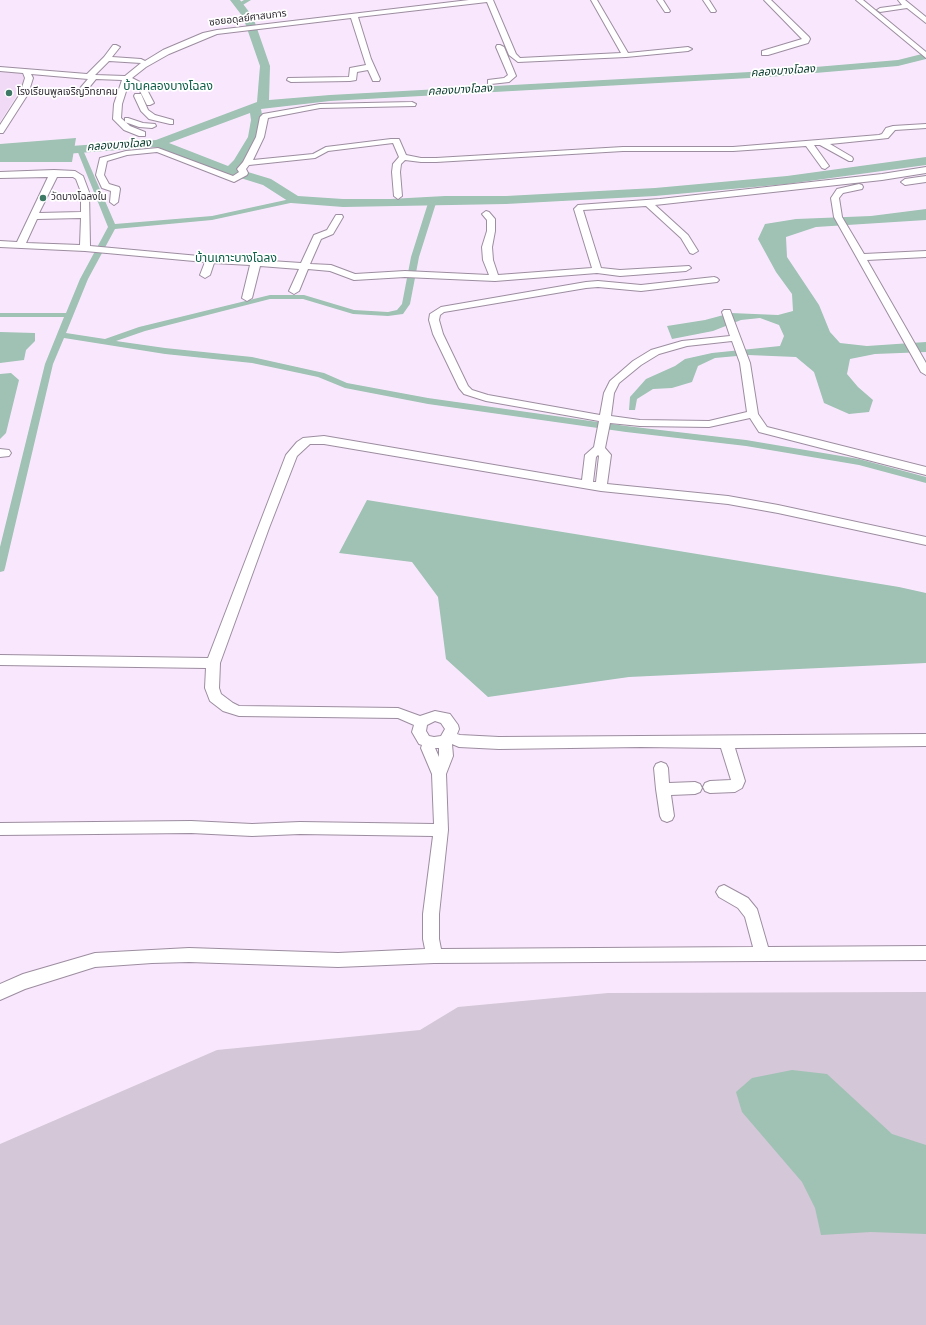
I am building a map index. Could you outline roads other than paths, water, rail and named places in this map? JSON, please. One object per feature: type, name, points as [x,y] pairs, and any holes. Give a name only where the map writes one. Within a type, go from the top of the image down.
[{"type":"street","points":[[416,0],[420,8]]},
{"type":"street","name":"ซอยอดุลย์ศาสนการ","points":[[128,81],[143,65],[166,52],[206,34],[226,30],[486,0]]},
{"type":"street","points":[[490,0],[512,55],[518,60],[626,55],[688,49]]},
{"type":"street","points":[[594,0],[626,55]]},
{"type":"street","points":[[660,0],[667,11]]},
{"type":"street","points":[[706,0],[713,11]]},
{"type":"street","points":[[766,0],[806,39],[805,41],[766,53]]},
{"type":"street","points":[[859,0],[926,56]]},
{"type":"street","points":[[902,0],[926,21]]},
{"type":"street","points":[[871,2],[895,23]]},
{"type":"street","points":[[880,10],[908,6]]},
{"type":"street","points":[[354,16],[370,67],[376,79]]},
{"type":"street","points":[[491,82],[506,80],[512,76],[498,41]]},
{"type":"street","points":[[80,93],[116,47]]},
{"type":"street","points":[[916,48],[926,49]]},
{"type":"street","points":[[107,59],[141,61]]},
{"type":"street","points":[[291,80],[350,79],[353,78],[353,70],[370,67]]},
{"type":"street","points":[[0,69],[128,81],[142,86],[150,103]]},
{"type":"street","points":[[1,127],[24,94],[29,78],[26,71]]},
{"type":"street","points":[[128,81],[134,86],[146,111],[152,116],[170,122]]},
{"type":"street","points":[[128,81],[122,111],[123,115],[125,118],[137,124],[152,126]]},
{"type":"street","points":[[128,81],[118,104],[117,119],[127,128],[142,134]]},
{"type":"street","points":[[115,189],[105,186],[100,175],[103,160],[126,153],[158,150],[234,179],[244,173],[241,169],[247,163],[260,137],[264,117],[266,116],[320,106],[412,104]]},
{"type":"street","points":[[403,157],[421,160],[436,160],[623,149],[733,149],[822,143],[879,137],[885,136],[889,130],[893,128],[926,126]]},
{"type":"street","points":[[247,163],[315,156],[326,149],[391,141],[396,141],[403,157]]},
{"type":"street","points":[[822,143],[849,159]]},
{"type":"street","points":[[809,144],[825,166]]},
{"type":"street","points":[[398,196],[396,172],[397,164],[403,157]]},
{"type":"street","points":[[598,270],[579,211],[579,208],[584,206],[648,203],[926,170]]},
{"type":"street","points":[[0,175],[54,173],[78,176],[92,192]]},
{"type":"street","points":[[20,245],[36,216],[54,173]]},
{"type":"street","points":[[926,179],[854,188],[840,191],[835,198],[840,221],[926,372]]},
{"type":"street","points":[[92,192],[115,189]]},
{"type":"street","points":[[114,202],[115,189]]},
{"type":"street","points":[[87,248],[86,215],[92,192]]},
{"type":"street","points":[[648,203],[685,237],[694,251]]},
{"type":"street","points":[[486,214],[491,219],[491,230],[487,247],[488,260],[495,278]]},
{"type":"street","points":[[36,216],[86,215]]},
{"type":"street","points":[[294,291],[297,280],[306,266],[317,237],[330,232],[339,217]]},
{"type":"street","points":[[0,244],[87,248],[210,260],[331,268],[354,277],[405,274],[495,278],[598,270],[620,273],[686,268]]},
{"type":"street","points":[[861,258],[926,254]]},
{"type":"street","points":[[205,275],[210,260]]},
{"type":"street","points":[[247,298],[256,262]]},
{"type":"street","points":[[714,280],[641,288],[592,284],[441,310],[436,314],[434,320],[438,334],[464,388],[468,392],[486,398],[605,422],[709,424],[754,414]]},
{"type":"street","points":[[727,312],[745,363],[754,414],[759,426],[767,432],[926,471]]},
{"type":"street","points":[[586,484],[591,455],[600,443],[605,422],[609,393],[615,380],[637,362],[655,352],[686,343],[738,343]]},
{"type":"street","points":[[421,723],[409,716],[398,713],[239,711],[228,707],[215,697],[212,688],[213,664],[263,528],[292,455],[300,445],[307,441],[324,440],[601,487],[728,500],[778,508],[926,542]]},
{"type":"street","points":[[600,443],[605,455],[601,487]]},
{"type":"street","points":[[0,660],[213,664]]},
{"type":"street","points":[[439,774],[446,756],[447,739],[452,729],[451,725],[445,718],[435,716],[430,717],[421,723],[419,732],[421,736],[429,742],[434,743],[447,739],[499,743],[926,740]]},
{"type":"street","points":[[429,742],[428,748],[439,774],[441,830],[431,914],[430,939],[434,956]]},
{"type":"street","points":[[710,787],[735,786],[738,784],[726,742]]},
{"type":"street","points":[[661,768],[667,816]]},
{"type":"street","points":[[663,789],[695,788]]},
{"type":"street","points":[[0,829],[191,828],[252,830],[300,828],[441,830]]},
{"type":"street","points":[[724,892],[743,903],[752,914],[762,953]]},
{"type":"street","points":[[0,992],[23,982],[75,964],[95,960],[189,955],[338,960],[434,956],[926,953]]},
{"type":"waterway","points":[[235,0],[248,17],[265,66],[263,104]]},
{"type":"waterway","points":[[239,5],[248,0]]},
{"type":"waterway","name":"คลองบางโฉลง","points":[[263,104],[330,98],[768,74],[898,63],[926,56]]},
{"type":"waterway","name":"คลองบางโฉลง","points":[[158,143],[263,104]]},
{"type":"waterway","points":[[230,170],[239,162],[254,137],[257,120],[255,107]]},
{"type":"waterway","name":"คลองบางโฉลง","points":[[0,155],[158,143]]},
{"type":"waterway","points":[[158,143],[219,167],[267,182],[295,200],[343,203],[506,200],[655,192],[787,180],[926,161]]},
{"type":"waterway","points":[[80,150],[112,227]]},
{"type":"waterway","points":[[112,227],[212,218],[295,200]]},
{"type":"waterway","points":[[105,342],[142,329],[270,297],[304,297],[353,312],[388,314],[400,312],[406,304],[415,257],[433,200]]},
{"type":"waterway","points":[[0,568],[49,364],[84,279],[112,227]]},
{"type":"waterway","points":[[0,315],[69,315]]},
{"type":"waterway","points":[[61,335],[105,342]]},
{"type":"waterway","points":[[105,342],[165,351],[252,360],[321,375],[345,385],[428,401],[626,429],[746,443],[859,462],[926,480]]},
{"type":"place","name":"โรงเรียนพูลเจริญวิทยาคม","points":[[9,93]]},
{"type":"place","name":"วัดบางโฉลงใน","points":[[43,198]]},
{"type":"district","name":"บ้านคลองบางโฉลง","points":[[168,88]]},
{"type":"district","name":"บ้านเกาะบางโฉลง","points":[[236,260]]}]
